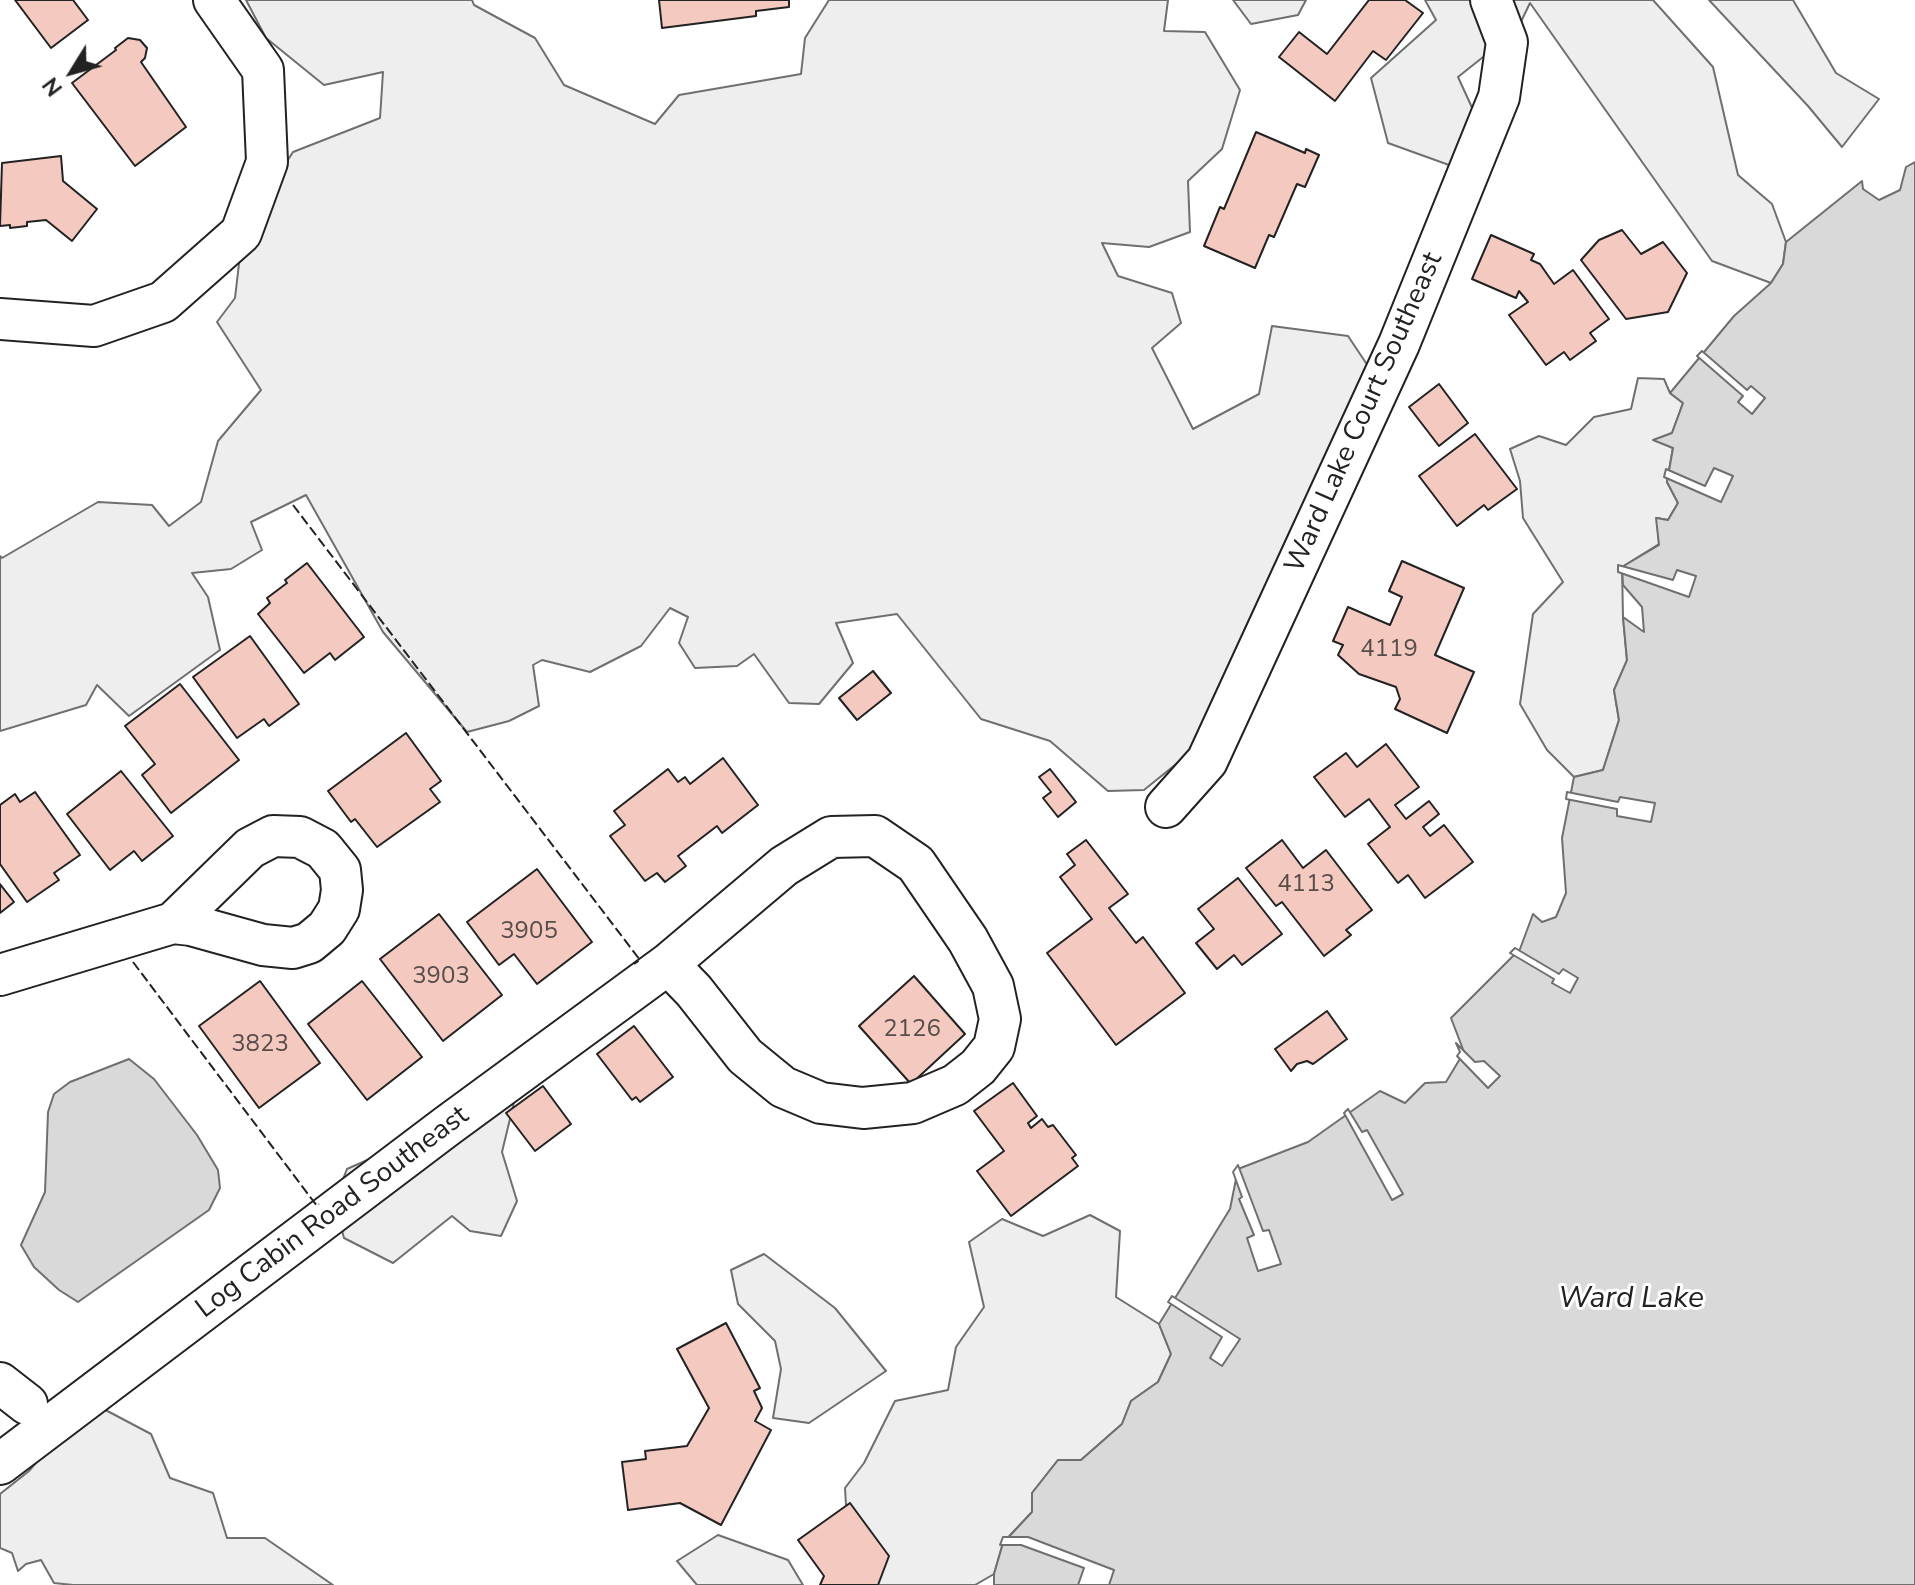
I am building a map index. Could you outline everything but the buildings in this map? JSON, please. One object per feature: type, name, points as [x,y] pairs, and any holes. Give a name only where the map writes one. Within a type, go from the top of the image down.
[{"type":"street","points":[[0,319],[94,326],[163,302],[241,233],[267,162],[263,70],[214,0]]},
{"type":"street","name":"Ward Lake Court Southeast","points":[[1166,807],[1207,761],[1405,330],[1499,97],[1507,42],[1491,0]]},
{"type":"street","name":"Log Cabin Road Southeast","points":[[0,1464],[447,1126],[668,964],[784,866],[831,837],[875,836],[916,864],[968,940],[993,986],[1000,1019],[994,1047],[978,1067],[955,1085],[913,1103],[863,1108],[821,1103],[783,1087],[745,1056],[694,991],[668,964]]},
{"type":"street","points":[[0,975],[173,923]]},
{"type":"shaded area","points":[[246,0],[472,0],[474,5],[535,38],[564,85],[655,124],[679,95],[801,74],[805,38],[829,0],[1168,0],[1164,31],[1205,32],[1240,90],[1222,149],[1188,181],[1190,232],[1149,247],[1102,243],[1118,276],[1172,293],[1181,323],[1152,348],[1193,429],[1259,394],[1272,326],[1348,336],[1376,378],[1196,748],[1144,790],[1108,791],[1050,741],[981,719],[897,614],[836,623],[853,663],[819,704],[789,703],[754,654],[737,666],[695,668],[679,643],[688,617],[670,608],[641,646],[590,672],[542,660],[533,665],[539,706],[509,721],[467,732],[383,632],[306,495],[251,522],[262,550],[231,569],[192,573],[208,597],[220,650],[129,716],[97,685],[86,705],[0,731],[0,556],[2,558],[98,502],[152,505],[169,526],[201,502],[218,441],[261,390],[217,322],[235,298],[243,229],[293,152],[380,118],[383,72],[324,85],[266,38]]},
{"type":"shaded area","points":[[1233,0],[1306,0],[1298,15],[1251,24]]},
{"type":"shaded area","points":[[1425,0],[1653,0],[1713,67],[1738,175],[1772,204],[1786,242],[1783,264],[1771,283],[1712,261],[1530,3],[1517,30],[1458,77],[1480,125],[1449,165],[1388,143],[1371,78],[1436,20]]},
{"type":"shaded area","points":[[1709,0],[1793,0],[1836,73],[1879,99],[1842,147],[1808,106]]},
{"type":"shaded area","points":[[1638,378],[1664,379],[1670,393],[1683,403],[1672,433],[1655,440],[1673,448],[1667,482],[1678,503],[1668,520],[1657,518],[1659,544],[1622,567],[1627,661],[1614,690],[1619,720],[1603,770],[1574,777],[1547,750],[1520,704],[1533,614],[1563,582],[1523,518],[1520,481],[1510,449],[1539,436],[1566,445],[1594,417],[1631,409]]},
{"type":"shaded area","points":[[516,1094],[502,1152],[517,1201],[501,1236],[470,1231],[452,1216],[393,1263],[344,1238],[334,1202],[347,1169]]},
{"type":"shaded area","points":[[1090,1215],[1120,1231],[1116,1297],[1159,1324],[1171,1354],[1158,1382],[1131,1401],[1122,1424],[1081,1460],[1058,1460],[1032,1493],[1032,1512],[1003,1543],[994,1574],[975,1585],[873,1585],[847,1523],[845,1488],[864,1463],[895,1401],[948,1390],[956,1347],[984,1307],[969,1242],[1002,1219],[1043,1236]]},
{"type":"shaded area","points":[[764,1254],[835,1308],[886,1371],[809,1423],[773,1418],[781,1369],[775,1341],[738,1304],[731,1270]]},
{"type":"shaded area","points":[[96,1405],[151,1434],[170,1478],[213,1493],[227,1538],[265,1538],[333,1585],[73,1585],[54,1583],[41,1560],[26,1564],[18,1571],[12,1553],[0,1548],[0,1494],[29,1471],[74,1418]]},
{"type":"shaded area","points":[[718,1535],[788,1560],[803,1585],[697,1585],[677,1561]]},
{"type":"water","name":"Ward Lake","points":[[1915,162],[1915,1585],[994,1585],[1003,1543],[1032,1512],[1032,1493],[1058,1460],[1081,1460],[1122,1424],[1131,1401],[1158,1382],[1171,1354],[1159,1324],[1230,1209],[1238,1169],[1308,1142],[1380,1091],[1405,1103],[1425,1083],[1446,1082],[1464,1052],[1451,1018],[1520,949],[1533,914],[1542,922],[1556,917],[1566,893],[1562,838],[1574,777],[1603,770],[1619,720],[1614,690],[1627,660],[1623,617],[1644,632],[1642,607],[1623,585],[1622,567],[1659,545],[1656,518],[1668,520],[1678,503],[1667,482],[1673,448],[1653,440],[1672,433],[1683,403],[1670,393],[1734,316],[1771,283],[1783,264],[1786,242],[1862,181],[1863,189],[1879,200],[1900,190],[1906,167]]},
{"type":"water","points":[[129,1059],[154,1079],[197,1135],[218,1170],[220,1188],[209,1210],[78,1302],[59,1290],[34,1267],[21,1245],[45,1192],[48,1112],[54,1094],[70,1082]]},
{"type":"pier","points":[[1702,351],[1747,390],[1751,386],[1765,398],[1752,414],[1738,402],[1743,396],[1697,356]]},
{"type":"pier","points":[[1714,468],[1733,476],[1721,502],[1664,477],[1666,469],[1705,486]]},
{"type":"pier","points":[[1618,565],[1673,580],[1677,570],[1696,576],[1689,597],[1618,572]]},
{"type":"pier","points":[[1567,792],[1618,802],[1620,797],[1655,803],[1651,822],[1617,816],[1617,809],[1566,799]]},
{"type":"pier","points":[[1515,948],[1559,974],[1563,969],[1578,978],[1570,993],[1552,983],[1554,979],[1510,953]]},
{"type":"pier","points":[[1456,1043],[1475,1062],[1484,1061],[1500,1076],[1488,1088],[1457,1056],[1460,1052]]},
{"type":"pier","points":[[1348,1109],[1362,1132],[1367,1130],[1403,1194],[1392,1200],[1344,1113]]},
{"type":"pier","points":[[1238,1165],[1263,1231],[1269,1230],[1281,1264],[1258,1271],[1247,1238],[1254,1235],[1239,1199],[1242,1197],[1233,1172]]},
{"type":"pier","points":[[1172,1296],[1240,1339],[1222,1366],[1210,1358],[1222,1337],[1168,1302]]},
{"type":"pier","points":[[1003,1537],[1028,1537],[1114,1570],[1109,1585],[1078,1585],[1084,1568],[1021,1545],[1000,1545]]},
{"type":"fence","points":[[293,505],[640,960],[634,964]]},
{"type":"fence","points":[[133,962],[317,1206],[319,1204]]}]
